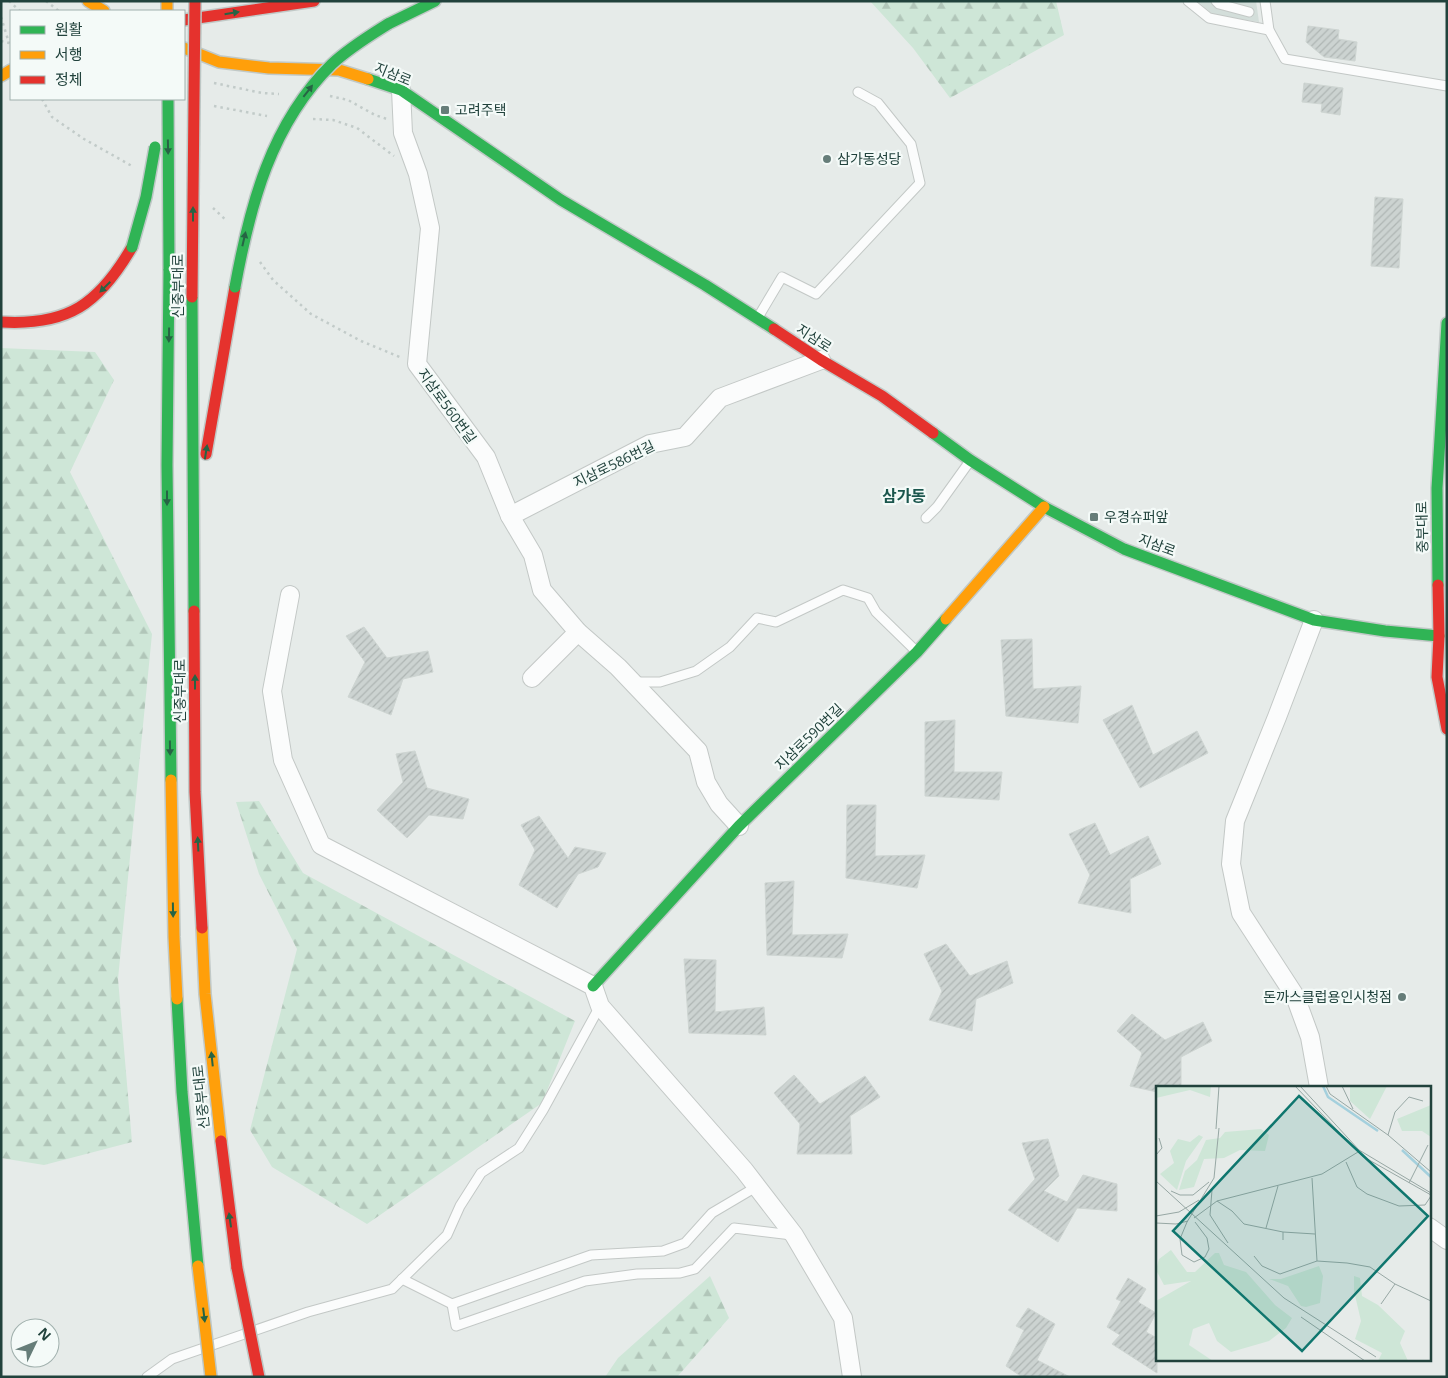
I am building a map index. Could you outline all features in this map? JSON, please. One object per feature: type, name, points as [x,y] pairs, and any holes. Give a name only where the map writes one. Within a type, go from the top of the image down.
[{"type":"main road","points":[[88,1],[102,10]]},
{"type":"main road","name":"신중부대로","points":[[195,1],[192,297],[195,792],[205,994],[222,1154],[237,1268],[259,1377]]},
{"type":"main road","points":[[185,20],[314,1]]},
{"type":"main road","points":[[194,534],[215,398],[242,249],[254,198],[267,160],[285,125],[307,92],[332,64],[355,44],[388,24],[435,1]]},
{"type":"main road","name":"지삼로","points":[[185,48],[219,62],[269,68],[339,70],[401,90],[561,200],[705,285],[821,360],[882,396],[970,460],[1044,507],[1124,549],[1314,620],[1385,631],[1439,636]]},
{"type":"main road","points":[[1,322],[19,325],[53,320],[72,313],[90,301],[110,283],[132,247],[140,226],[163,100]]},
{"type":"main road","name":"신중부대로","points":[[168,100],[167,475],[174,937],[182,1092],[198,1266],[211,1377]]},
{"type":"main road","name":"중부대로","points":[[1447,323],[1437,488],[1439,636],[1437,677],[1447,729]]},
{"type":"main road","name":"지삼로590번길","points":[[593,986],[740,826],[917,652],[1044,507]]},
{"type":"street","name":"지삼로560번길","points":[[401,90],[403,133],[418,174],[430,228],[417,364],[486,457],[510,516],[533,555],[542,590],[578,632],[618,667],[698,751],[706,782],[719,804],[740,826]]},
{"type":"street","name":"지삼로586번길","points":[[510,516],[650,444],[685,437],[720,398],[821,360]]},
{"type":"street","points":[[290,595],[272,691],[283,760],[321,845],[593,986],[600,1006],[744,1170],[794,1235],[843,1318],[852,1377]]},
{"type":"street","points":[[1314,620],[1235,821],[1231,864],[1241,913],[1295,996],[1310,1037],[1319,1086]]},
{"type":"street","points":[[532,678],[578,632]]},
{"type":"street","points":[[1430,1228],[1447,1240]]},
{"type":"lane","points":[[1188,1],[1209,18],[1268,30]]},
{"type":"lane","points":[[1216,1],[1219,4],[1249,12]]},
{"type":"lane","points":[[1265,1],[1268,30],[1285,59],[1447,86]]},
{"type":"lane","points":[[757,319],[782,277],[816,294],[920,182],[911,144],[878,103],[858,92]]},
{"type":"lane","points":[[926,518],[937,507],[970,460]]},
{"type":"lane","points":[[632,682],[660,682],[696,671],[730,648],[756,618],[776,622],[843,590],[868,598],[876,612],[917,652]]},
{"type":"lane","points":[[148,1377],[172,1359],[308,1312],[392,1289],[447,1235],[460,1206],[481,1173],[519,1148],[544,1110],[600,1006]]},
{"type":"lane","points":[[402,1279],[452,1304],[591,1255],[663,1251],[685,1243],[712,1213],[756,1187]]},
{"type":"lane","points":[[452,1304],[456,1326],[585,1281],[637,1274],[680,1274],[695,1269],[734,1228],[794,1235]]},
{"type":"path","points":[[9,1],[19,10]]},
{"type":"path","points":[[46,1],[58,10]]},
{"type":"path","points":[[1,17],[10,44]]},
{"type":"path","points":[[1,41],[10,44]]},
{"type":"shaded area","points":[[1197,1],[1256,1],[1259,22],[1214,15]]},
{"type":"green space","points":[[870,1],[1056,1],[1064,35],[950,98],[913,48]]},
{"type":"green space","points":[[1,348],[95,352],[114,380],[70,472],[152,634],[118,979],[132,1142],[44,1165],[1,1158]]},
{"type":"green space","points":[[259,801],[303,873],[575,1021],[542,1103],[367,1224],[272,1167],[250,1130],[297,949],[259,874],[236,802]]},
{"type":"green space","points":[[710,1276],[729,1318],[677,1377],[605,1377],[618,1358]]},
{"type":"building","points":[[1308,26],[1339,30],[1338,39],[1357,42],[1355,61],[1324,57],[1306,42]]},
{"type":"building","points":[[1304,83],[1343,88],[1340,115],[1321,112],[1322,104],[1302,102]]},
{"type":"building","points":[[1375,197],[1403,199],[1399,268],[1371,266]]},
{"type":"building","points":[[364,627],[387,658],[428,651],[433,672],[403,679],[391,715],[348,697],[365,662],[346,636]]},
{"type":"building","points":[[1032,639],[1033,689],[1081,686],[1078,723],[1006,716],[1001,640]]},
{"type":"building","points":[[1132,705],[1153,755],[1197,731],[1208,753],[1140,788],[1103,720]]},
{"type":"building","points":[[955,720],[954,772],[1002,772],[999,800],[925,796],[925,722]]},
{"type":"building","points":[[415,751],[427,788],[469,799],[463,819],[429,815],[407,838],[377,810],[403,782],[396,754]]},
{"type":"building","points":[[847,805],[876,805],[875,856],[925,855],[917,888],[846,878]]},
{"type":"building","points":[[539,816],[568,858],[575,847],[606,853],[598,867],[578,874],[557,908],[519,885],[535,850],[521,825]]},
{"type":"building","points":[[1095,823],[1110,855],[1148,836],[1161,864],[1130,879],[1131,913],[1078,903],[1090,875],[1069,834]]},
{"type":"building","points":[[794,881],[792,935],[848,934],[842,958],[767,955],[765,883]]},
{"type":"building","points":[[946,944],[970,976],[1007,961],[1013,983],[976,999],[972,1031],[929,1020],[942,991],[924,954]]},
{"type":"building","points":[[684,959],[716,960],[715,1012],[764,1007],[766,1035],[689,1033]]},
{"type":"building","points":[[1132,1014],[1165,1040],[1203,1022],[1212,1041],[1181,1057],[1181,1086],[1156,1086],[1156,1092],[1130,1086],[1142,1053],[1117,1031]]},
{"type":"building","points":[[794,1075],[820,1104],[865,1076],[880,1097],[850,1116],[852,1154],[797,1154],[800,1124],[774,1093]]},
{"type":"building","points":[[1048,1139],[1059,1176],[1044,1191],[1067,1202],[1083,1175],[1117,1184],[1117,1211],[1077,1208],[1058,1242],[1008,1210],[1035,1179],[1022,1143]]},
{"type":"building","points":[[1128,1278],[1146,1289],[1138,1302],[1156,1313],[1146,1332],[1156,1337],[1157,1373],[1112,1344],[1120,1335],[1107,1327],[1121,1301],[1116,1299]]},
{"type":"building","points":[[1028,1308],[1055,1324],[1037,1360],[1070,1377],[1022,1377],[1006,1366],[1024,1330],[1016,1326]]},
{"type":"traffic: fast","points":[[388,24],[435,1]]},
{"type":"traffic: fast","points":[[235,287],[256,196],[278,139],[293,113],[311,87],[332,64],[352,47],[388,24]]},
{"type":"traffic: fast","points":[[368,79],[401,90],[561,200],[705,285],[774,329]]},
{"type":"traffic: fast","points":[[168,100],[169,269]]},
{"type":"traffic: fast","points":[[132,247],[146,197],[155,147]]},
{"type":"traffic: fast","points":[[169,269],[167,465],[171,780]]},
{"type":"traffic: fast","points":[[192,297],[194,611]]},
{"type":"traffic: fast","points":[[1438,585],[1437,488],[1447,323]]},
{"type":"traffic: fast","points":[[933,433],[970,460],[1044,507],[1124,549],[1314,620],[1385,631],[1439,636]]},
{"type":"traffic: fast","points":[[593,986],[739,826],[917,652],[946,619]]},
{"type":"traffic: fast","points":[[177,999],[182,1092],[198,1266]]},
{"type":"traffic: slow","points":[[88,1],[102,10]]},
{"type":"traffic: slow","points":[[167,1],[167,10]]},
{"type":"traffic: slow","points":[[185,48],[219,62],[269,68],[339,70],[368,79]]},
{"type":"traffic: slow","points":[[1,76],[10,71]]},
{"type":"traffic: slow","points":[[946,619],[1044,507]]},
{"type":"traffic: slow","points":[[171,780],[177,999]]},
{"type":"traffic: slow","points":[[202,928],[205,994],[221,1141]]},
{"type":"traffic: slow","points":[[198,1266],[211,1377]]},
{"type":"traffic: jam","points":[[192,297],[195,1]]},
{"type":"traffic: jam","points":[[185,20],[314,1]]},
{"type":"traffic: jam","points":[[1,322],[45,320],[63,315],[79,307],[94,297],[107,283],[120,267],[132,247]]},
{"type":"traffic: jam","points":[[206,454],[235,287]]},
{"type":"traffic: jam","points":[[774,329],[821,360],[882,396],[933,433]]},
{"type":"traffic: jam","points":[[1438,585],[1439,636],[1437,677],[1447,729]]},
{"type":"traffic: jam","points":[[194,611],[195,792],[202,928]]},
{"type":"traffic: jam","points":[[221,1141],[237,1268]]},
{"type":"traffic: jam","points":[[237,1268],[259,1377]]},
{"type":"place","name":"고려주택","points":[[445,110]]},
{"type":"place","name":"삼가동성당","points":[[827,159]]},
{"type":"place","name":"우경슈퍼앞","points":[[1094,517]]},
{"type":"place","name":"돈까스클럽용인시청점","points":[[1402,997]]},
{"type":"district","name":"삼가동","points":[[904,496]]}]
